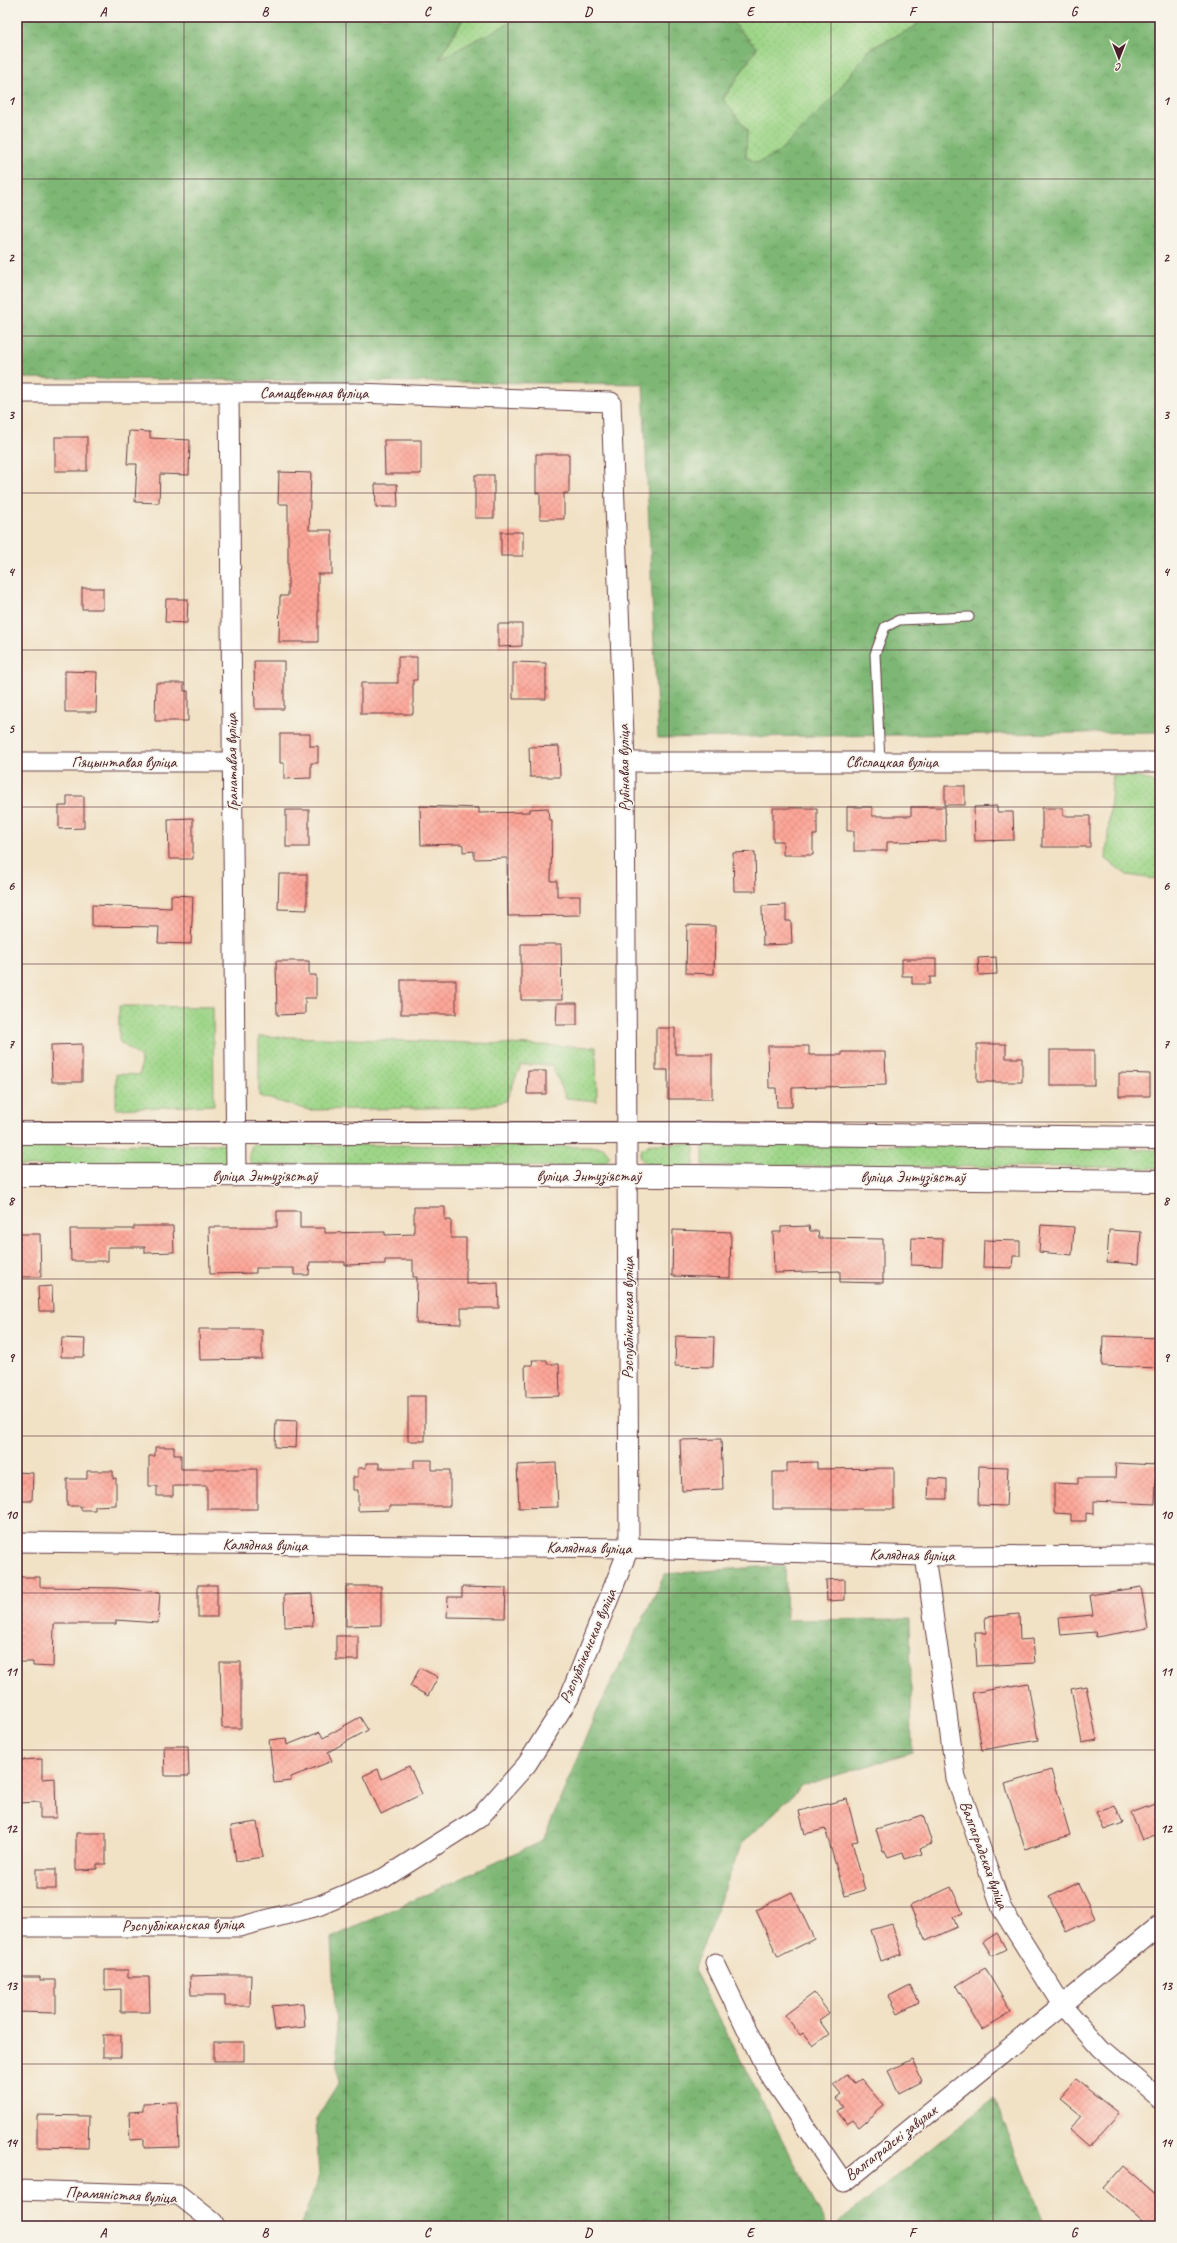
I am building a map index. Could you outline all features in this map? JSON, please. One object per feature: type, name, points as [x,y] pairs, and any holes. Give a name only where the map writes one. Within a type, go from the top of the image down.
[{"type":"street","name":"Самацветная вуліца","points":[[17,393],[356,393],[611,402]]},
{"type":"street","name":"Гранатавая вуліца","points":[[229,393],[237,1132],[236,1176]]},
{"type":"street","name":"Рубінавая вуліца","points":[[611,402],[625,762],[627,1176]]},
{"type":"street","name":"Гіяцынтавая вуліца","points":[[17,762],[232,762]]},
{"type":"street","name":"Свіслацкая вуліца","points":[[625,762],[1160,762]]},
{"type":"street","points":[[17,1133],[237,1132],[1160,1138]]},
{"type":"street","name":"вуліца Энтузіястаў","points":[[17,1175],[627,1176],[1160,1181]]},
{"type":"street","name":"Рэспубліканская вуліца","points":[[17,1927],[239,1927],[318,1906],[384,1878],[479,1818],[527,1764],[569,1698],[629,1548],[627,1176]]},
{"type":"street","name":"Калядная вуліца","points":[[17,1542],[629,1548],[925,1556],[1160,1555]]},
{"type":"street","name":"Валгаградская вуліца","points":[[925,1556],[956,1778],[1002,1909],[1062,2004],[1101,2049],[1160,2099]]},
{"type":"street","points":[[1062,2004],[1160,1925]]},
{"type":"street","name":"Валгаградскі завулак","points":[[715,1963],[766,2069],[844,2183],[1062,2004]]},
{"type":"street","name":"Прамяністая вуліца","points":[[17,2190],[179,2195],[213,2222],[215,2226]]},
{"type":"lane","points":[[880,762],[875,654],[885,628],[899,620],[969,617]]},
{"type":"green space","points":[[17,17],[464,17],[439,59],[521,17],[727,17],[757,48],[723,99],[747,130],[746,157],[757,163],[776,154],[834,96],[870,49],[916,26],[919,17],[1160,17],[1160,732],[658,738],[643,384],[17,378]]},
{"type":"green space","points":[[464,17],[521,17],[439,60]]},
{"type":"green space","points":[[727,17],[919,17],[916,26],[870,49],[834,96],[776,154],[757,163],[746,157],[747,130],[723,100],[757,48]]},
{"type":"green space","points":[[1113,775],[1136,777],[1160,783],[1160,872],[1154,879],[1127,875],[1106,859]]},
{"type":"green space","points":[[119,1006],[213,1007],[214,1105],[116,1109],[116,1074],[140,1075],[141,1058],[119,1041]]},
{"type":"green space","points":[[259,1036],[596,1047],[597,1101],[566,1098],[552,1065],[521,1065],[506,1101],[478,1107],[309,1110],[259,1096]]},
{"type":"green space","points":[[224,1144],[229,1155],[223,1166],[17,1166],[17,1145]]},
{"type":"green space","points":[[252,1144],[603,1147],[610,1156],[603,1167],[251,1165],[249,1155]]},
{"type":"green space","points":[[650,1144],[694,1144],[694,1167],[663,1169],[649,1166],[640,1156],[642,1149]]},
{"type":"green space","points":[[703,1144],[1099,1147],[1160,1150],[1160,1169],[1099,1167],[703,1166]]},
{"type":"green space","points":[[785,1565],[787,1620],[910,1619],[912,1752],[802,1786],[741,1845],[694,1970],[827,2226],[300,2226],[319,2179],[316,2119],[339,2082],[331,1938],[543,1841],[593,1720],[665,1574]]},
{"type":"green space","points":[[994,2098],[1044,2226],[834,2226]]},
{"type":"building","points":[[129,431],[150,432],[150,438],[190,440],[189,475],[160,474],[159,503],[135,502],[137,464],[127,464]]},
{"type":"building","points":[[55,437],[87,437],[87,471],[55,471]]},
{"type":"building","points":[[384,440],[421,440],[421,474],[385,474]]},
{"type":"building","points":[[536,454],[569,454],[569,493],[564,493],[564,519],[540,519],[540,493],[536,493]]},
{"type":"building","points":[[279,472],[311,473],[309,530],[332,530],[332,574],[318,574],[318,642],[279,642],[280,596],[288,596],[288,504],[278,504]]},
{"type":"building","points":[[475,475],[494,475],[494,518],[475,518]]},
{"type":"building","points":[[375,484],[397,484],[398,507],[376,507]]},
{"type":"building","points":[[501,532],[523,532],[523,556],[501,556]]},
{"type":"building","points":[[82,588],[103,588],[103,609],[82,609]]},
{"type":"building","points":[[166,599],[188,599],[187,623],[165,622]]},
{"type":"building","points":[[498,624],[522,624],[522,646],[498,647]]},
{"type":"building","points":[[398,657],[417,657],[417,680],[413,680],[413,714],[361,714],[361,683],[398,683]]},
{"type":"building","points":[[254,661],[284,661],[284,709],[255,709]]},
{"type":"building","points":[[513,662],[546,663],[546,699],[513,699]]},
{"type":"building","points":[[65,671],[97,672],[96,712],[65,712]]},
{"type":"building","points":[[156,683],[184,683],[184,691],[188,691],[188,721],[155,721]]},
{"type":"building","points":[[280,734],[310,734],[310,746],[318,746],[318,763],[311,763],[311,778],[284,779],[284,763],[280,763]]},
{"type":"building","points":[[559,746],[560,777],[530,777],[529,747]]},
{"type":"building","points":[[945,786],[965,786],[965,805],[945,805]]},
{"type":"building","points":[[67,796],[84,796],[84,828],[59,829],[59,806],[67,806]]},
{"type":"building","points":[[420,806],[479,808],[479,813],[530,812],[530,809],[548,808],[549,820],[552,820],[551,881],[557,881],[557,896],[580,896],[580,915],[508,916],[507,858],[474,859],[474,851],[463,852],[463,845],[460,844],[421,845]]},
{"type":"building","points":[[997,806],[997,812],[1013,812],[1014,840],[975,841],[974,807]]},
{"type":"building","points":[[847,807],[872,807],[872,816],[911,816],[911,807],[945,807],[946,841],[887,842],[887,851],[854,851],[854,831],[847,831]]},
{"type":"building","points":[[773,808],[817,808],[817,835],[813,835],[813,855],[783,855],[783,841],[773,841]]},
{"type":"building","points":[[1042,808],[1063,808],[1063,816],[1090,816],[1090,847],[1042,847]]},
{"type":"building","points":[[286,810],[309,810],[309,847],[286,847]]},
{"type":"building","points":[[193,818],[193,859],[169,859],[168,819]]},
{"type":"building","points":[[755,852],[756,891],[734,891],[733,853]]},
{"type":"building","points":[[279,874],[307,874],[307,910],[278,909]]},
{"type":"building","points":[[171,895],[193,896],[191,944],[158,943],[159,927],[92,926],[92,905],[171,908]]},
{"type":"building","points":[[786,905],[786,921],[791,921],[792,944],[763,945],[762,906]]},
{"type":"building","points":[[687,925],[715,926],[714,974],[686,973]]},
{"type":"building","points":[[521,944],[561,944],[562,1000],[521,1000]]},
{"type":"building","points":[[996,957],[997,974],[979,975],[978,958]]},
{"type":"building","points":[[902,959],[936,959],[936,977],[930,977],[930,984],[912,984],[912,976],[902,976]]},
{"type":"building","points":[[276,961],[309,961],[309,975],[316,975],[316,998],[305,998],[305,1014],[277,1015]]},
{"type":"building","points":[[401,980],[456,980],[456,1014],[401,1014]]},
{"type":"building","points":[[557,1003],[577,1003],[577,1025],[556,1025]]},
{"type":"building","points":[[656,1028],[675,1028],[675,1054],[712,1054],[712,1099],[668,1099],[668,1070],[656,1070]]},
{"type":"building","points":[[82,1044],[82,1082],[52,1082],[51,1045]]},
{"type":"building","points":[[977,1044],[1006,1044],[1006,1058],[1022,1058],[1022,1082],[977,1082]]},
{"type":"building","points":[[768,1046],[809,1046],[809,1055],[842,1055],[842,1052],[885,1052],[886,1085],[792,1088],[792,1107],[777,1107],[776,1088],[769,1088]]},
{"type":"building","points":[[1050,1050],[1094,1050],[1094,1085],[1050,1085]]},
{"type":"building","points":[[528,1071],[546,1071],[546,1094],[527,1094]]},
{"type":"building","points":[[1119,1073],[1150,1074],[1150,1096],[1119,1096]]},
{"type":"building","points":[[414,1207],[445,1207],[445,1220],[451,1220],[451,1238],[466,1238],[466,1284],[498,1283],[499,1308],[461,1308],[461,1324],[416,1323],[417,1277],[413,1277],[413,1260],[385,1260],[385,1264],[345,1265],[345,1262],[310,1262],[309,1275],[294,1275],[294,1268],[256,1268],[256,1273],[210,1274],[209,1227],[277,1227],[277,1211],[300,1211],[300,1228],[325,1228],[325,1233],[385,1232],[385,1235],[414,1234]]},
{"type":"building","points":[[1041,1225],[1074,1227],[1072,1255],[1039,1252]]},
{"type":"building","points":[[134,1226],[173,1226],[174,1252],[145,1253],[145,1247],[108,1247],[108,1261],[71,1261],[70,1229],[134,1229]]},
{"type":"building","points":[[809,1226],[810,1231],[818,1231],[819,1238],[883,1239],[883,1283],[840,1282],[840,1271],[774,1273],[773,1232],[781,1232],[781,1227]]},
{"type":"building","points":[[673,1230],[731,1232],[730,1278],[672,1276]]},
{"type":"building","points":[[1109,1230],[1141,1232],[1139,1264],[1107,1262]]},
{"type":"building","points":[[17,1234],[40,1234],[41,1277],[17,1277]]},
{"type":"building","points":[[912,1238],[943,1239],[942,1266],[911,1265]]},
{"type":"building","points":[[984,1240],[1020,1241],[1020,1256],[1013,1256],[1012,1268],[983,1267]]},
{"type":"building","points":[[52,1286],[53,1311],[39,1311],[38,1287]]},
{"type":"building","points":[[199,1329],[262,1329],[262,1359],[200,1360]]},
{"type":"building","points":[[676,1336],[714,1337],[713,1367],[675,1366]]},
{"type":"building","points":[[1103,1336],[1160,1338],[1160,1368],[1102,1366]]},
{"type":"building","points":[[62,1338],[85,1339],[84,1357],[61,1357]]},
{"type":"building","points":[[532,1360],[547,1360],[547,1364],[559,1364],[560,1396],[526,1397],[525,1365],[533,1365]]},
{"type":"building","points":[[408,1396],[425,1396],[425,1441],[408,1441]]},
{"type":"building","points":[[276,1420],[297,1421],[296,1448],[275,1447]]},
{"type":"building","points":[[721,1439],[723,1489],[682,1491],[680,1440]]},
{"type":"building","points":[[155,1447],[174,1447],[174,1455],[181,1455],[181,1469],[257,1469],[257,1509],[207,1509],[207,1486],[173,1486],[173,1496],[157,1496],[157,1486],[149,1486],[149,1456],[155,1456]]},
{"type":"building","points":[[414,1460],[432,1460],[432,1470],[450,1470],[450,1506],[389,1506],[389,1510],[358,1511],[358,1490],[353,1490],[353,1477],[358,1477],[358,1468],[366,1468],[366,1463],[379,1463],[379,1468],[414,1468]]},
{"type":"building","points":[[817,1462],[817,1469],[894,1468],[894,1509],[773,1509],[773,1472],[787,1472],[787,1463]]},
{"type":"building","points":[[556,1463],[558,1507],[519,1508],[517,1465]]},
{"type":"building","points":[[1116,1463],[1157,1465],[1155,1504],[1094,1501],[1094,1514],[1086,1513],[1086,1521],[1071,1521],[1071,1514],[1054,1513],[1054,1483],[1078,1484],[1078,1478],[1115,1478]]},
{"type":"building","points":[[979,1466],[1008,1467],[1006,1506],[978,1505]]},
{"type":"building","points":[[87,1471],[113,1471],[113,1479],[116,1478],[116,1505],[95,1506],[95,1510],[81,1510],[81,1506],[67,1506],[67,1479],[87,1479]]},
{"type":"building","points":[[17,1472],[33,1473],[32,1501],[17,1501]]},
{"type":"building","points":[[929,1478],[947,1479],[947,1499],[928,1499]]},
{"type":"building","points":[[17,1577],[40,1577],[40,1587],[116,1588],[160,1592],[158,1623],[116,1620],[116,1624],[54,1624],[53,1667],[33,1666],[33,1662],[17,1662]]},
{"type":"building","points":[[845,1579],[845,1600],[827,1601],[826,1580]]},
{"type":"building","points":[[198,1585],[217,1585],[217,1617],[198,1617]]},
{"type":"building","points":[[346,1586],[381,1586],[381,1625],[346,1626]]},
{"type":"building","points":[[462,1587],[506,1588],[505,1618],[447,1617],[448,1597],[462,1597]]},
{"type":"building","points":[[1141,1587],[1148,1628],[1096,1637],[1095,1632],[1061,1635],[1059,1618],[1093,1615],[1090,1595]]},
{"type":"building","points":[[312,1594],[313,1626],[285,1627],[284,1595]]},
{"type":"building","points":[[1019,1614],[1020,1640],[1033,1639],[1035,1663],[977,1666],[975,1633],[986,1633],[985,1617]]},
{"type":"building","points":[[336,1636],[358,1636],[358,1660],[336,1660]]},
{"type":"building","points":[[220,1662],[241,1662],[241,1728],[222,1728]]},
{"type":"building","points":[[420,1668],[438,1677],[428,1696],[410,1686]]},
{"type":"building","points":[[1028,1683],[1038,1740],[982,1750],[972,1693]]},
{"type":"building","points":[[1086,1686],[1097,1740],[1082,1743],[1071,1689]]},
{"type":"building","points":[[360,1717],[368,1730],[328,1752],[332,1761],[291,1777],[291,1781],[274,1783],[269,1740],[286,1738],[287,1745],[320,1732],[323,1738]]},
{"type":"building","points":[[164,1746],[188,1746],[189,1776],[165,1776]]},
{"type":"building","points":[[42,1759],[42,1779],[55,1778],[56,1818],[40,1818],[40,1802],[17,1803],[17,1760]]},
{"type":"building","points":[[409,1766],[422,1794],[381,1814],[363,1776],[378,1769],[382,1779]]},
{"type":"building","points":[[1051,1770],[1070,1835],[1025,1849],[1005,1784]]},
{"type":"building","points":[[847,1799],[858,1841],[852,1842],[865,1890],[845,1896],[825,1829],[805,1834],[799,1811]]},
{"type":"building","points":[[1160,1802],[1160,1833],[1142,1840],[1131,1813]]},
{"type":"building","points":[[1115,1805],[1123,1823],[1104,1830],[1096,1812]]},
{"type":"building","points":[[923,1815],[932,1844],[920,1848],[922,1854],[905,1859],[903,1852],[888,1857],[885,1851],[883,1852],[876,1829]]},
{"type":"building","points":[[257,1822],[263,1857],[236,1861],[231,1826]]},
{"type":"building","points":[[76,1833],[106,1833],[106,1864],[97,1864],[97,1869],[76,1870]]},
{"type":"building","points":[[36,1869],[56,1869],[56,1889],[36,1889]]},
{"type":"building","points":[[1078,1883],[1095,1918],[1066,1932],[1049,1897]]},
{"type":"building","points":[[951,1887],[963,1913],[953,1917],[957,1927],[926,1941],[910,1906]]},
{"type":"building","points":[[792,1892],[814,1939],[778,1957],[756,1910]]},
{"type":"building","points":[[892,1924],[902,1954],[881,1961],[871,1930]]},
{"type":"building","points":[[997,1933],[1006,1949],[992,1956],[983,1942]]},
{"type":"building","points":[[985,1968],[1011,2012],[982,2030],[956,1986]]},
{"type":"building","points":[[105,1970],[128,1970],[128,1977],[149,1977],[150,2012],[121,2012],[121,1989],[105,1990]]},
{"type":"building","points":[[251,1975],[250,2006],[225,2006],[225,1995],[191,1995],[190,1976]]},
{"type":"building","points":[[18,1977],[40,1977],[40,1980],[56,1980],[56,2013],[17,2012]]},
{"type":"building","points":[[910,1985],[919,2002],[898,2013],[889,1996]]},
{"type":"building","points":[[814,1993],[829,2013],[819,2020],[829,2034],[813,2046],[803,2033],[800,2035],[785,2015]]},
{"type":"building","points":[[303,2003],[305,2027],[275,2030],[272,2006]]},
{"type":"building","points":[[103,2035],[121,2035],[121,2057],[103,2057]]},
{"type":"building","points":[[214,2042],[244,2042],[244,2061],[214,2061]]},
{"type":"building","points":[[912,2059],[922,2081],[899,2093],[888,2071]]},
{"type":"building","points":[[847,2074],[855,2083],[861,2079],[884,2106],[859,2127],[853,2120],[847,2124],[837,2111],[843,2107],[836,2099],[841,2095],[833,2085]]},
{"type":"building","points":[[1076,2079],[1119,2113],[1089,2147],[1069,2130],[1081,2116],[1059,2098]]},
{"type":"building","points":[[177,2102],[179,2147],[144,2148],[144,2139],[130,2140],[129,2112],[143,2111],[143,2103]]},
{"type":"building","points":[[37,2115],[89,2116],[88,2148],[37,2147]]},
{"type":"building","points":[[1123,2166],[1160,2198],[1160,2226],[1148,2226],[1104,2188]]}]
